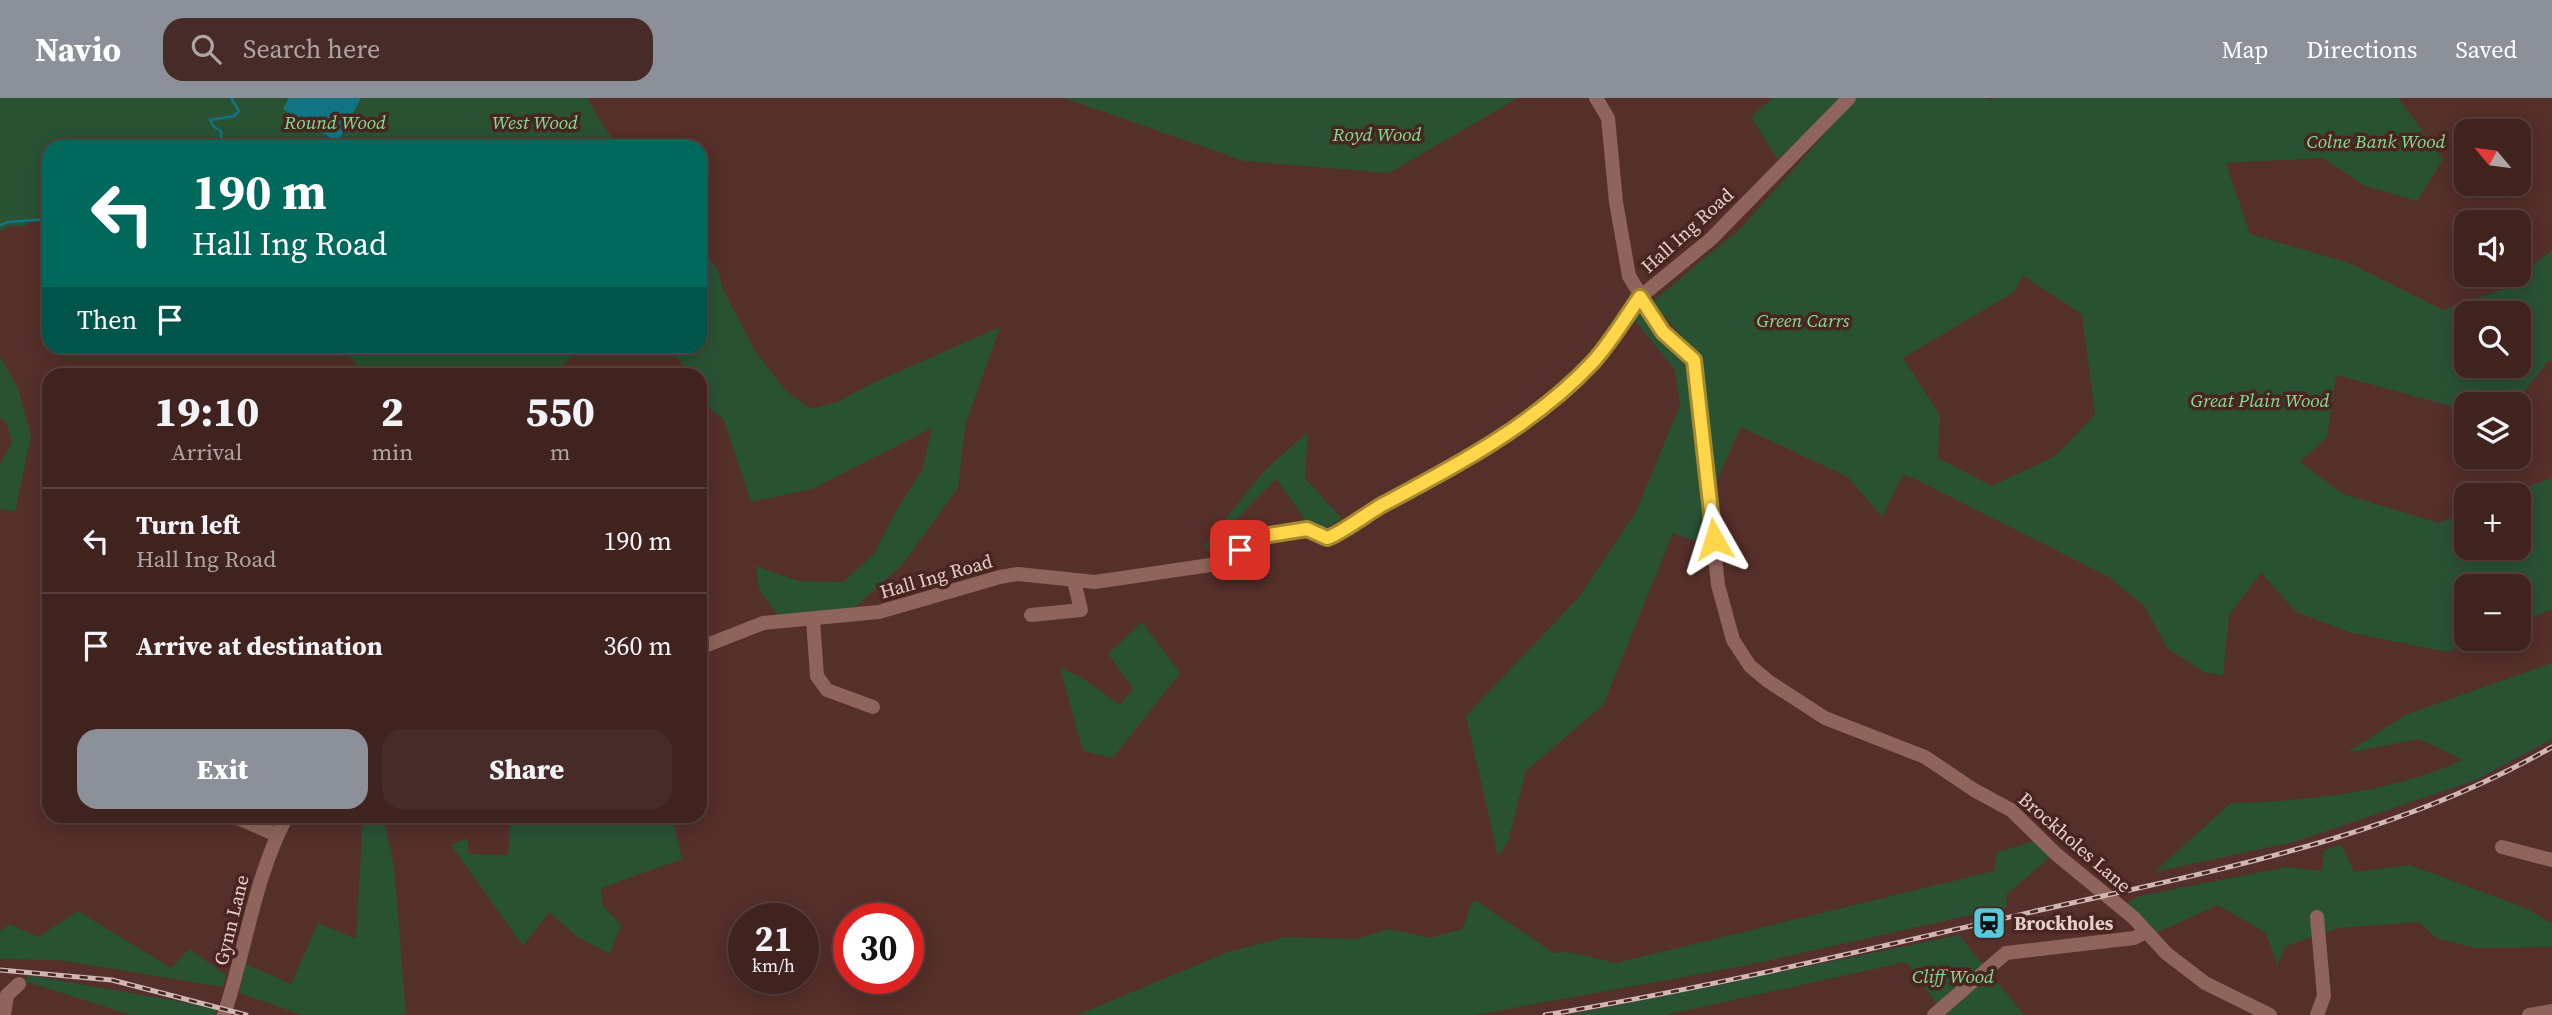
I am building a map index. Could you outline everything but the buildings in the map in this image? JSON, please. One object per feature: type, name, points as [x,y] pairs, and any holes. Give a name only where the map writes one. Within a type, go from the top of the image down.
[{"type":"street","name":"Brockholes Lane","points":[[1596,98],[1608,118],[1616,202],[1629,276],[1663,332],[1694,360],[1718,585],[1733,640],[1750,666],[1825,718],[1925,757],[2011,810],[2166,953],[2205,983],[2270,1015]]},
{"type":"street","name":"Hall Ing Road","points":[[707,645],[763,623],[879,612],[1000,577],[1018,574],[1095,582],[1217,564],[1263,536],[1307,529],[1327,538],[1333,537],[1357,519],[1487,448],[1569,386],[1594,360],[1640,297],[1711,239],[1849,98]]},
{"type":"street","points":[[1031,615],[1081,610],[1074,581]]},
{"type":"street","points":[[813,620],[817,677],[821,685],[827,690],[873,707]]},
{"type":"street","points":[[249,823],[277,835]]},
{"type":"street","name":"Gynn Lane","points":[[224,1015],[237,975],[259,881],[283,823]]},
{"type":"street","points":[[2502,847],[2552,860]]},
{"type":"street","points":[[2317,917],[2324,996],[2317,1015]]},
{"type":"street","points":[[1934,1015],[2006,953],[2134,939],[2146,932]]},
{"type":"street","points":[[4,1015],[7,995],[19,984]]},
{"type":"street","points":[[2529,1015],[2552,1011]]},
{"type":"green space","points":[[0,98],[588,98],[612,140],[42,140],[42,223],[31,221],[25,226],[10,226],[0,231]]},
{"type":"green space","name":"Royd Wood","points":[[1064,98],[1518,98],[1389,173],[1244,161]]},
{"type":"green space","points":[[1772,98],[1842,98],[1815,127],[1777,159],[1751,117]]},
{"type":"green space","points":[[1857,98],[1988,98],[1989,101],[1992,98],[2398,98],[2443,159],[2417,201],[2365,186],[2323,158],[2226,163],[2250,234],[2349,263],[2443,310],[2454,306],[2454,378],[2531,378],[2531,301],[2469,301],[2506,287],[2531,287],[2531,267],[2552,250],[2552,361],[2548,361],[2524,392],[2454,392],[2454,407],[2336,375],[2327,437],[2300,462],[2343,494],[2438,523],[2454,517],[2454,560],[2531,560],[2531,486],[2552,478],[2552,609],[2531,618],[2531,574],[2454,574],[2454,649],[2447,652],[2352,633],[2296,612],[2261,573],[2229,615],[2223,676],[2204,672],[2167,648],[2145,607],[2109,577],[1913,478],[1903,475],[1882,517],[1848,477],[1741,427],[1714,487],[1703,361],[1652,302],[1741,228]],"holes":[[[2023,276],[2082,314],[2095,415],[2055,456],[1992,486],[1938,458],[1940,415],[1903,358],[2014,292]]]},
{"type":"green space","points":[[707,256],[717,268],[723,289],[755,351],[786,391],[810,409],[838,402],[871,384],[1000,327],[965,426],[958,488],[902,565],[853,609],[778,615],[759,590],[756,566],[798,581],[843,582],[874,554],[893,516],[922,470],[932,428],[812,489],[751,502],[724,420],[707,406],[707,368],[683,368],[674,354],[707,354]]},
{"type":"green space","points":[[1640,307],[1690,362],[1706,545],[1673,533],[1603,705],[1526,771],[1508,842],[1498,856],[1466,716],[1579,597],[1636,512],[1680,405],[1675,370],[1633,318]]},
{"type":"green space","points":[[574,354],[559,368],[357,368],[349,356]]},
{"type":"green space","points":[[0,357],[18,388],[31,436],[15,512],[0,509],[0,464],[12,443],[7,424],[0,418]]},
{"type":"green space","points":[[1308,432],[1305,478],[1342,519],[1325,528],[1309,525],[1276,479],[1213,543],[1217,560],[1204,545],[1265,470]]},
{"type":"green space","points":[[1142,622],[1180,673],[1113,758],[1083,751],[1060,668],[1081,677],[1120,705],[1133,689],[1108,654]]},
{"type":"green space","points":[[2552,663],[2552,739],[2476,780],[2294,842],[2154,872],[2231,803],[2350,793],[2407,780],[2463,760],[2419,739],[2347,753],[2405,715]]},
{"type":"green space","points":[[363,823],[385,823],[394,865],[406,1015],[302,1015],[239,993],[246,964],[291,984],[318,923],[356,939]]},
{"type":"green space","points":[[510,823],[674,823],[682,859],[601,888],[603,906],[621,925],[610,954],[579,938],[549,912],[523,946],[451,845],[467,838],[469,854],[508,855]]},
{"type":"green space","points":[[2035,841],[2051,856],[2006,895],[2007,907],[1744,966],[1475,1015],[1077,1015],[1228,952],[1285,937],[1356,939],[1389,929],[1430,938],[1463,929],[1470,906],[1475,900],[1554,953],[1569,952],[1616,963],[1994,871],[1997,852]]},
{"type":"green space","points":[[2341,844],[2354,872],[2410,865],[2528,909],[2552,924],[2552,947],[2475,948],[2436,938],[2419,922],[2338,928],[2286,946],[2277,965],[2266,933],[2218,905],[2154,934],[2133,913],[2128,902],[2139,896],[2286,867],[2322,871],[2324,851]]},
{"type":"green space","points":[[78,911],[171,968],[189,949],[226,975],[223,987],[58,960],[0,959],[0,931],[10,924],[38,937]]},
{"type":"green space","name":"Cliff Wood","points":[[1959,935],[2024,1015],[1945,1015],[1906,962],[1665,1015],[1569,1015]]},
{"type":"green space","points":[[28,975],[217,1008],[215,1015],[131,1015],[24,981]]},
{"type":"water","points":[[289,98],[361,98],[339,140],[335,140],[283,109]]},
{"type":"waterway","points":[[221,140],[221,131],[214,127],[210,120],[234,116],[239,111],[231,98]]},
{"type":"waterway","points":[[0,225],[42,220]]},
{"type":"railway","points":[[1545,1015],[1791,967],[2235,866],[2366,828],[2429,805],[2492,779],[2552,747]]},
{"type":"railway","points":[[0,970],[112,980],[246,1015]]},
{"type":"place","name":"Brockholes","points":[[1989,923]]},
{"type":"route","points":[[1240,550],[1263,536],[1307,529],[1327,538],[1333,537],[1357,519],[1487,448],[1569,386],[1594,360],[1640,297],[1663,332],[1694,360],[1714,539]]},
{"type":"park label","name":"Round Wood","points":[[335,122]]},
{"type":"park label","name":"West Wood","points":[[535,122]]},
{"type":"park label","name":"Colne Bank Wood","points":[[2376,141]]},
{"type":"park label","name":"Green Carrs","points":[[1803,320]]},
{"type":"park label","name":"Great Plain Wood","points":[[2260,400]]}]
